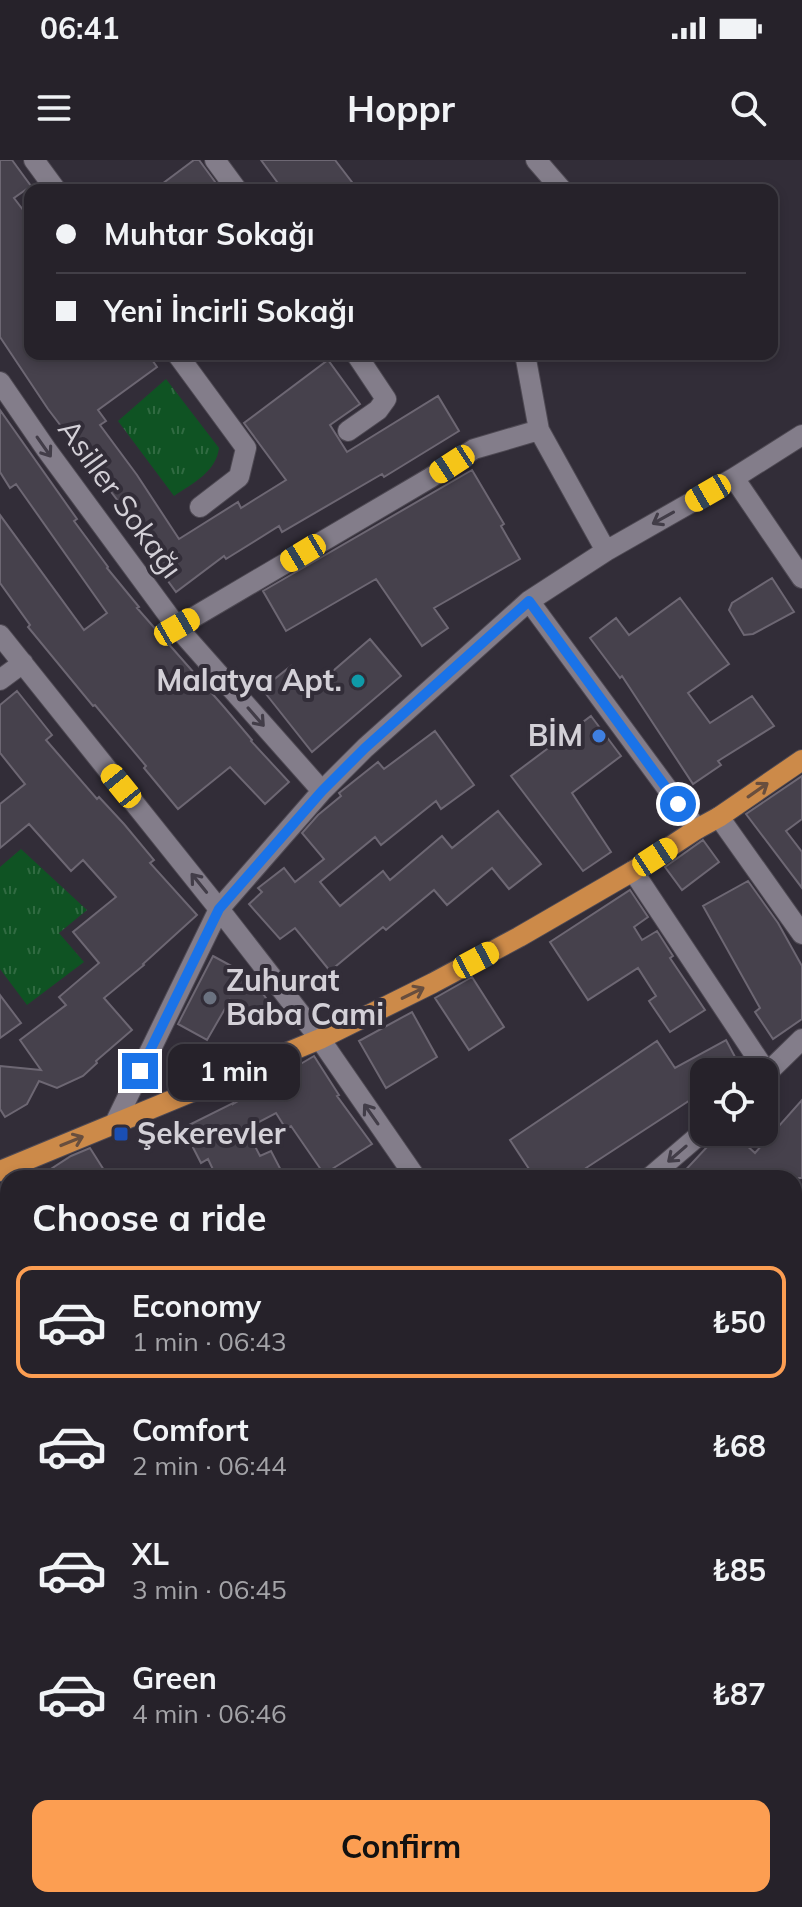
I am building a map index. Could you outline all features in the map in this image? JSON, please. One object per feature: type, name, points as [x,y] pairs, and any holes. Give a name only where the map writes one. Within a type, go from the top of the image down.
[{"type":"main road","points":[[16,1170],[114,1125],[320,1039],[433,983],[633,871],[802,760]]},
{"type":"street","points":[[34,160],[52,184]]},
{"type":"street","points":[[215,160],[233,184]]},
{"type":"street","points":[[536,160],[557,184]]},
{"type":"street","points":[[181,360],[246,448],[239,477],[200,507]]},
{"type":"street","points":[[348,431],[378,410],[386,399],[360,360]]},
{"type":"street","points":[[526,360],[539,430],[606,551]]},
{"type":"street","name":"Asiller Sokağı","points":[[0,382],[177,627],[322,791]]},
{"type":"street","points":[[177,627],[474,449],[539,430]]},
{"type":"street","points":[[114,1125],[219,909],[322,791],[365,748],[529,601],[606,551],[802,435]]},
{"type":"street","points":[[734,478],[802,578]]},
{"type":"street","points":[[529,601],[697,829]]},
{"type":"street","points":[[0,635],[320,1039],[406,1170]]},
{"type":"street","points":[[0,680],[23,663]]},
{"type":"street","points":[[719,817],[802,934]]},
{"type":"street","points":[[633,871],[754,1058]]},
{"type":"street","points":[[778,1062],[802,1039]]},
{"type":"street","points":[[658,1170],[690,1143]]},
{"type":"green space","points":[[166,379],[219,448],[208,470],[174,496],[118,421]]},
{"type":"green space","points":[[21,849],[87,910],[59,933],[84,962],[27,1005],[0,969],[0,867]]},
{"type":"building","points":[[0,160],[12,160],[30,184],[24,184],[24,191],[14,198],[24,211],[24,360],[152,360],[157,367],[98,410],[106,421],[100,425],[179,539],[238,502],[241,508],[286,480],[244,423],[328,360],[360,404],[330,425],[347,452],[438,396],[459,431],[384,477],[382,474],[282,532],[279,526],[226,559],[224,556],[176,592],[118,507],[121,505],[48,409],[0,337]]},
{"type":"building","points":[[194,160],[199,160],[217,184],[162,184]]},
{"type":"building","points":[[261,160],[335,160],[353,184],[279,184]]},
{"type":"building","points":[[0,410],[137,608],[289,782],[265,804],[230,767],[178,809],[144,768],[146,766],[28,627],[30,625],[0,583],[0,515],[84,630],[107,613],[16,484],[10,488],[0,472]]},
{"type":"building","points":[[472,470],[504,524],[501,526],[520,559],[434,608],[448,628],[422,646],[376,579],[286,631],[263,591]]},
{"type":"building","points":[[772,578],[794,612],[753,634],[744,635],[729,610],[732,603]]},
{"type":"building","points":[[680,598],[729,664],[688,693],[710,723],[752,696],[774,726],[718,761],[721,765],[693,784],[622,676],[620,678],[590,638],[616,618],[629,635]]},
{"type":"building","points":[[370,639],[401,676],[312,752],[262,689],[291,666],[311,690]]},
{"type":"building","points":[[17,691],[52,735],[46,740],[97,799],[99,797],[124,824],[154,860],[150,863],[197,915],[104,998],[132,1030],[83,1076],[57,1088],[39,1081],[27,1104],[5,1117],[0,1109],[0,1066],[41,1070],[20,1040],[66,1005],[59,997],[99,963],[73,932],[116,897],[83,860],[71,871],[29,824],[0,848],[0,804],[25,784],[0,753],[0,705]]},
{"type":"building","points":[[591,716],[621,756],[572,793],[611,852],[583,871],[511,776]]},
{"type":"building","points":[[435,731],[474,785],[441,809],[436,801],[381,845],[375,837],[320,882],[340,906],[383,871],[390,880],[442,836],[452,848],[498,811],[541,864],[509,889],[492,868],[447,905],[434,890],[330,971],[295,928],[280,939],[249,904],[262,892],[258,888],[284,868],[295,882],[324,859],[302,833],[341,796],[339,793],[378,762],[384,769]]},
{"type":"building","points":[[802,776],[802,819],[786,831],[802,852],[802,888],[746,814]]},
{"type":"building","points":[[703,840],[719,862],[682,890],[665,867]]},
{"type":"building","points":[[748,881],[778,923],[802,966],[802,1019],[773,1039],[755,1012],[760,1008],[703,906]]},
{"type":"building","points":[[630,890],[648,917],[634,927],[642,940],[657,931],[673,956],[670,958],[705,1010],[670,1032],[649,1001],[656,996],[638,968],[588,1000],[550,942]]},
{"type":"building","name":"Zuhurat Baba Cami","points":[[213,956],[250,976],[271,1005],[246,1022],[230,1000],[207,1040],[178,1024]]},
{"type":"building","points":[[472,977],[504,1027],[469,1050],[435,998]]},
{"type":"building","points":[[0,995],[21,1023],[0,1038]]},
{"type":"building","points":[[412,1012],[437,1057],[386,1088],[359,1041]]},
{"type":"building","points":[[726,1040],[736,1058],[693,1058]]},
{"type":"building","points":[[657,1041],[675,1068],[690,1060],[690,1100],[586,1168],[587,1170],[530,1170],[510,1140]]},
{"type":"building","points":[[314,1056],[337,1096],[372,1144],[330,1170],[321,1170],[291,1126],[286,1129],[276,1113],[246,1129],[260,1156],[271,1151],[281,1170],[213,1170],[208,1159],[201,1163],[183,1128],[233,1104]]},
{"type":"building","points":[[802,1100],[802,1170],[685,1170],[708,1146],[747,1146],[755,1153],[761,1146],[778,1146],[778,1127]]},
{"type":"building","points":[[90,1148],[104,1170],[49,1170]]},
{"type":"place","name":"Malatya Apt.","points":[[358,681]]},
{"type":"place","name":"BİM","points":[[599,736]]},
{"type":"place","name":"Zuhurat Baba Cami","points":[[210,998]]},
{"type":"place","name":"Şekerevler","points":[[121,1134]]},
{"type":"route","points":[[140,1071],[219,909],[322,791],[365,748],[529,601],[678,804]]}]
